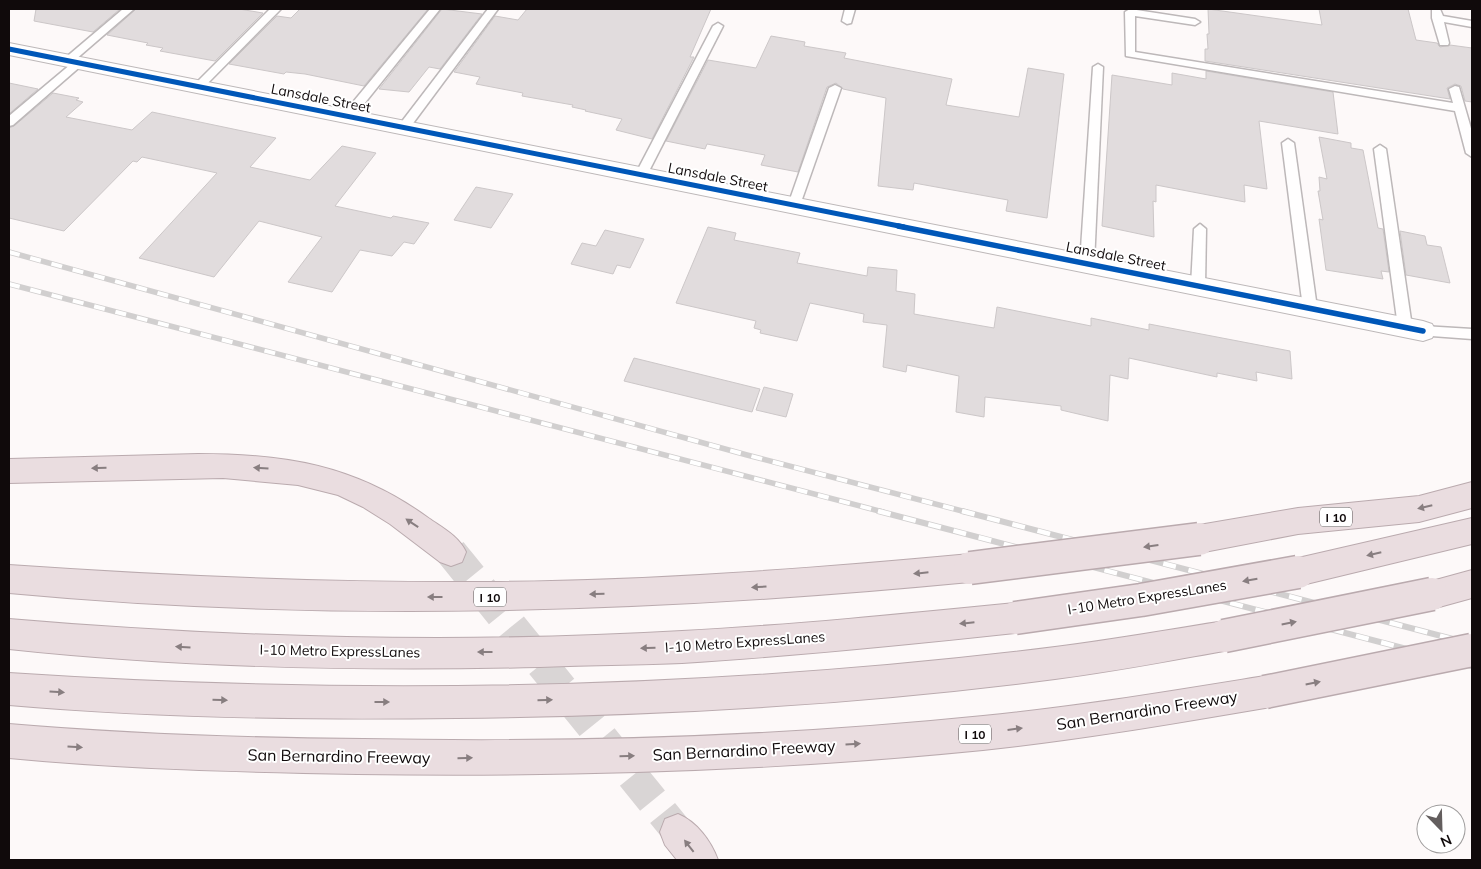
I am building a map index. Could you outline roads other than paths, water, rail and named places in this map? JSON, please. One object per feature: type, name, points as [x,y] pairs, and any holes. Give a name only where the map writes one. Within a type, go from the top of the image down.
[{"type":"highway","points":[[9,471],[228,466],[279,470],[312,476],[345,486],[382,503],[451,552]]},
{"type":"highway","name":"I 10","points":[[9,579],[209,594],[374,598],[522,597],[682,592],[846,581],[970,568],[1199,539],[1298,520],[1418,509],[1472,495]]},
{"type":"highway","name":"I-10 Metro ExpressLanes","points":[[9,634],[88,642],[208,649],[362,653],[512,652],[695,646],[858,635],[1015,618],[1141,600],[1298,572],[1472,531]]},
{"type":"highway","points":[[9,689],[123,697],[295,702],[451,703],[748,692],[878,682],[1056,663],[1224,636],[1432,594],[1472,584]]},
{"type":"highway","name":"San Bernardino Freeway","points":[[9,741],[193,753],[436,758],[682,755],[886,742],[986,733],[1129,715],[1265,692],[1406,665],[1472,650]]},
{"type":"highway","points":[[678,832],[700,860]]},
{"type":"street","name":"Lansdale Street","points":[[9,49],[1414,329]]},
{"type":"lane","points":[[9,122],[129,9]]},
{"type":"lane","points":[[198,86],[276,9]]},
{"type":"lane","points":[[348,116],[435,9]]},
{"type":"lane","points":[[404,128],[493,9]]},
{"type":"lane","points":[[847,21],[850,9]]},
{"type":"lane","points":[[1196,22],[1130,12],[1130,54],[1460,108]]},
{"type":"lane","points":[[1436,14],[1472,24]]},
{"type":"lane","points":[[1436,14],[1444,42]]},
{"type":"lane","points":[[640,175],[718,26]]},
{"type":"lane","points":[[1087,264],[1098,67]]},
{"type":"lane","points":[[794,205],[835,88]]},
{"type":"lane","points":[[1455,89],[1472,153]]},
{"type":"lane","points":[[1288,143],[1310,308]]},
{"type":"lane","points":[[1380,149],[1414,329],[1472,334]]},
{"type":"lane","points":[[1198,286],[1200,229]]},
{"type":"tunnel","points":[[451,552],[678,832]]},
{"type":"railway","points":[[9,252],[747,455],[966,512]]},
{"type":"railway","points":[[9,284],[883,512]]},
{"type":"railway","points":[[878,511],[1472,666]]},
{"type":"railway","points":[[962,511],[1472,644]]}]
